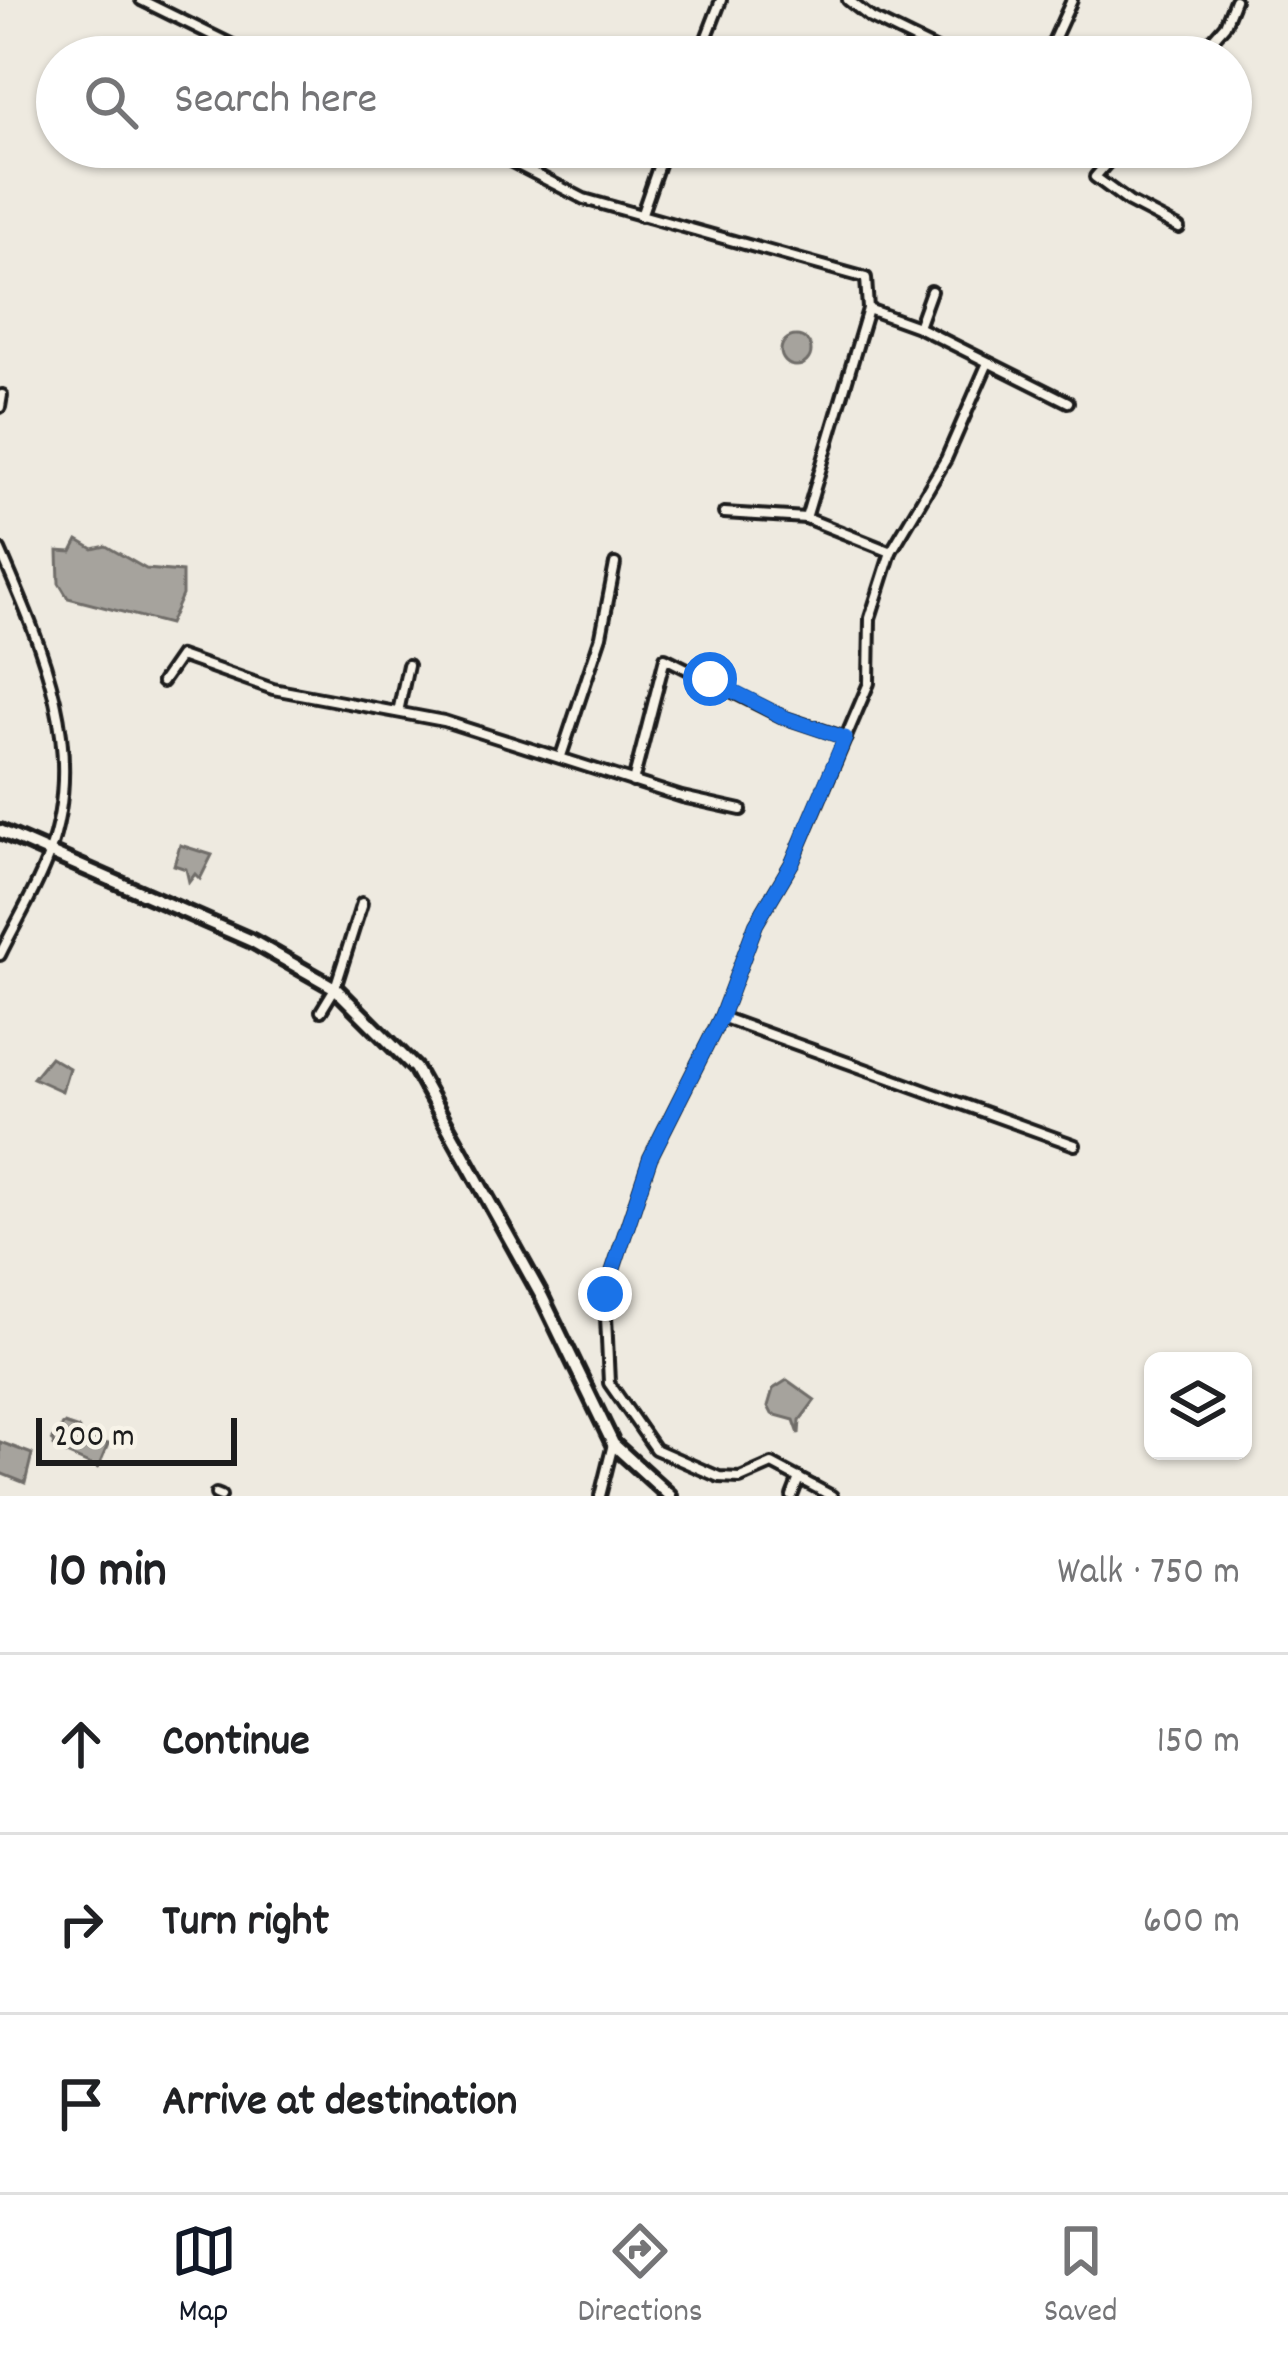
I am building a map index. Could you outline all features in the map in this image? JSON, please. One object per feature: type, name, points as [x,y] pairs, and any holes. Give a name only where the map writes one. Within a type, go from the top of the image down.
[{"type":"main road","points":[[0,831],[252,940],[335,988],[415,1067],[542,1297],[613,1444],[670,1496]]},
{"type":"street","points":[[141,0],[214,36]]},
{"type":"street","points":[[707,36],[721,0]]},
{"type":"street","points":[[848,0],[908,36]]},
{"type":"street","points":[[1056,36],[1072,0]]},
{"type":"street","points":[[1215,36],[1235,0]]},
{"type":"street","points":[[524,168],[584,199],[866,278],[868,310],[806,518]]},
{"type":"street","points":[[641,216],[658,168]]},
{"type":"street","points":[[1102,168],[1095,177],[1129,202],[1179,228]]},
{"type":"street","points":[[918,327],[931,291]]},
{"type":"street","points":[[868,310],[918,327],[1068,402]]},
{"type":"street","points":[[832,1496],[772,1464],[740,1478],[687,1467],[656,1449],[609,1383],[604,1319],[613,1266],[650,1158],[721,1017],[756,924],[793,861],[869,683],[870,618],[890,552],[946,459],[987,365]]},
{"type":"street","points":[[0,407],[2,395]]},
{"type":"street","points":[[724,513],[806,518],[890,552]]},
{"type":"street","points":[[0,550],[28,616],[64,736],[64,776],[50,853],[0,955]]},
{"type":"street","points":[[561,757],[602,636],[615,564]]},
{"type":"street","points":[[161,682],[180,656],[273,689],[398,712],[741,810]]},
{"type":"street","points":[[633,782],[665,658],[783,717],[845,738]]},
{"type":"street","points":[[398,712],[408,665]]},
{"type":"street","points":[[321,1011],[335,988],[362,903]]},
{"type":"street","points":[[721,1017],[1075,1145]]},
{"type":"street","points":[[600,1496],[613,1444]]},
{"type":"street","points":[[792,1496],[800,1478]]},
{"type":"shaded area","points":[[796,336],[811,351],[796,366],[781,351]]},
{"type":"shaded area","points":[[78,540],[93,549],[106,546],[146,569],[182,572],[182,595],[169,624],[68,598],[59,583],[58,551],[72,552]]},
{"type":"shaded area","points":[[180,845],[212,855],[200,879],[195,874],[189,882],[186,869],[174,865]]},
{"type":"shaded area","points":[[50,1057],[69,1068],[62,1091],[33,1078]]},
{"type":"shaded area","points":[[787,1380],[815,1400],[800,1420],[799,1434],[794,1420],[772,1414],[768,1406],[773,1389]]},
{"type":"shaded area","points":[[64,1424],[79,1429],[78,1435],[108,1444],[98,1468],[55,1449],[52,1439]]},
{"type":"shaded area","points":[[0,1442],[32,1454],[25,1483],[0,1473]]},
{"type":"route","points":[[605,1294],[650,1158],[721,1017],[756,924],[793,861],[845,738],[783,717],[710,679]]}]
